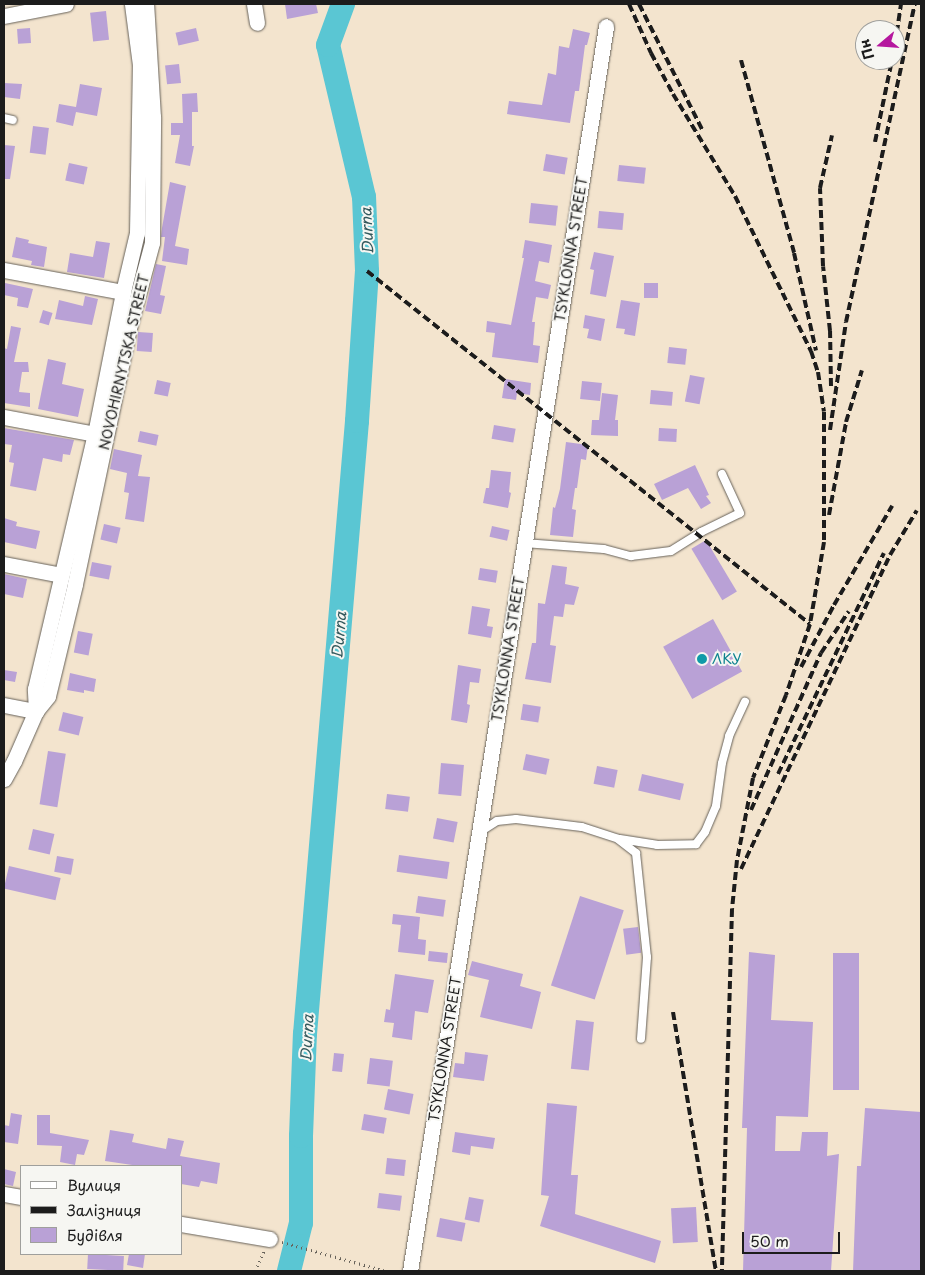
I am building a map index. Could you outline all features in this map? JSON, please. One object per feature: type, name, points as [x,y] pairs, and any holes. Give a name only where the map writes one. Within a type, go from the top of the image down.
[{"type":"street","points":[[4,16],[66,4]]},
{"type":"street","name":"NOVOHIRNYTSKA STREET","points":[[36,711],[35,689],[95,434],[122,292],[137,233],[140,65],[132,4]]},
{"type":"street","name":"NOVOHIRNYTSKA STREET","points":[[4,778],[14,761],[36,711],[48,696],[75,584],[129,328],[152,243],[153,117],[146,4]]},
{"type":"street","points":[[254,4],[257,23]]},
{"type":"street","name":"TSYKLONNA STREET","points":[[410,1271],[606,26]]},
{"type":"street","points":[[4,270],[122,292]]},
{"type":"street","points":[[4,416],[95,434]]},
{"type":"street","points":[[4,564],[61,575]]},
{"type":"street","points":[[4,705],[36,711]]},
{"type":"street","points":[[4,1194],[20,1197]]},
{"type":"street","points":[[182,1224],[270,1239]]},
{"type":"lane","points":[[4,118],[12,120]]},
{"type":"lane","points":[[524,543],[604,549],[631,556],[671,551],[701,532],[740,513],[722,474]]},
{"type":"lane","points":[[479,833],[498,821],[516,819],[582,827],[618,839],[658,845],[696,844],[705,832],[716,806],[722,763],[729,736],[746,701]]},
{"type":"lane","points":[[618,839],[636,853],[641,884],[647,957],[642,1039]]},
{"type":"path","points":[[255,1271],[270,1239]]},
{"type":"path","points":[[291,1243],[386,1271]]},
{"type":"building","points":[[285,4],[316,4],[318,13],[287,19]]},
{"type":"building","points":[[106,11],[109,40],[93,42],[90,13]]},
{"type":"building","points":[[30,28],[31,43],[18,44],[17,29]]},
{"type":"building","points":[[196,28],[199,41],[178,45],[176,33]]},
{"type":"building","points":[[573,29],[590,33],[587,45],[585,45],[579,91],[575,91],[570,123],[507,114],[509,101],[542,105],[548,73],[556,75],[559,46],[569,48]]},
{"type":"building","points":[[179,64],[181,83],[167,84],[165,65]]},
{"type":"building","points":[[4,83],[22,84],[20,99],[4,97]]},
{"type":"building","points":[[80,84],[102,88],[97,116],[76,112],[73,126],[56,122],[59,104],[76,107]]},
{"type":"building","points":[[197,93],[198,112],[192,112],[192,146],[194,146],[190,166],[175,163],[180,135],[171,135],[171,123],[183,123],[182,94]]},
{"type":"building","points":[[33,126],[49,128],[46,155],[30,153]]},
{"type":"building","points":[[4,145],[15,146],[10,179],[4,179]]},
{"type":"building","points":[[546,154],[568,158],[565,175],[543,171]]},
{"type":"building","points":[[69,163],[88,167],[84,185],[65,181]]},
{"type":"building","points":[[619,165],[646,168],[644,184],[617,181]]},
{"type":"building","points":[[170,182],[186,186],[175,246],[189,249],[187,265],[162,261],[165,237],[161,237]]},
{"type":"building","points":[[531,203],[558,206],[556,226],[529,223]]},
{"type":"building","points":[[599,211],[624,213],[622,230],[598,228]]},
{"type":"building","points":[[16,237],[29,240],[28,243],[47,247],[44,267],[31,265],[32,261],[12,257]]},
{"type":"building","points":[[525,240],[552,245],[549,263],[539,261],[535,281],[551,285],[548,299],[536,297],[532,322],[535,322],[533,345],[540,346],[538,363],[492,357],[495,333],[486,332],[487,321],[511,325],[524,258],[522,258]]},
{"type":"building","points":[[96,241],[110,243],[104,278],[67,272],[70,253],[93,257]]},
{"type":"building","points":[[594,252],[614,256],[606,297],[590,294],[594,270],[590,269]]},
{"type":"building","points":[[156,264],[166,266],[160,295],[165,296],[161,314],[145,311]]},
{"type":"building","points":[[5,283],[33,289],[28,308],[17,306],[18,298],[4,295]]},
{"type":"building","points":[[644,283],[658,283],[658,298],[644,298]]},
{"type":"building","points":[[85,296],[98,299],[92,325],[55,319],[59,300],[83,306]]},
{"type":"building","points":[[621,300],[640,303],[635,336],[624,334],[625,329],[616,328]]},
{"type":"building","points":[[43,310],[53,313],[49,325],[39,322]]},
{"type":"building","points":[[585,315],[605,319],[601,341],[587,338],[589,329],[583,328]]},
{"type":"building","points":[[11,326],[21,328],[14,362],[28,362],[29,372],[22,372],[19,392],[30,393],[30,407],[4,403],[4,348],[7,349]]},
{"type":"building","points":[[138,332],[153,333],[152,352],[137,351]]},
{"type":"building","points":[[669,347],[687,349],[685,365],[667,363]]},
{"type":"building","points":[[48,359],[66,363],[62,384],[84,389],[78,417],[38,409]]},
{"type":"building","points":[[690,375],[705,378],[700,404],[685,402]]},
{"type":"building","points":[[505,379],[531,383],[530,395],[517,393],[516,400],[502,398]]},
{"type":"building","points":[[157,380],[171,383],[168,397],[154,394]]},
{"type":"building","points":[[582,381],[602,383],[600,401],[580,399]]},
{"type":"building","points":[[651,390],[673,392],[672,406],[650,404]]},
{"type":"building","points":[[602,393],[618,395],[615,420],[618,420],[618,436],[591,435],[592,420],[599,420]]},
{"type":"building","points":[[494,425],[516,429],[513,443],[492,439]]},
{"type":"building","points":[[4,428],[74,440],[70,455],[63,454],[62,462],[43,458],[36,491],[10,486],[14,463],[9,462],[12,445],[4,444]]},
{"type":"building","points":[[659,428],[677,429],[676,442],[658,441]]},
{"type":"building","points":[[140,431],[159,435],[156,446],[138,442]]},
{"type":"building","points":[[566,442],[588,445],[586,460],[581,459],[577,488],[575,488],[572,509],[576,510],[573,537],[550,535],[553,507],[555,508],[560,489]]},
{"type":"building","points":[[114,449],[142,455],[138,476],[150,477],[144,522],[125,519],[129,493],[124,492],[127,473],[110,469]]},
{"type":"building","points":[[695,465],[709,495],[706,496],[711,503],[701,509],[688,488],[662,500],[654,484]]},
{"type":"building","points":[[491,470],[511,472],[509,492],[511,493],[508,508],[483,503],[486,488],[489,488]]},
{"type":"building","points":[[4,518],[17,522],[16,526],[40,531],[36,549],[4,542]]},
{"type":"building","points":[[104,524],[121,528],[117,543],[100,540]]},
{"type":"building","points":[[492,526],[510,530],[507,541],[490,537]]},
{"type":"building","points":[[706,540],[737,591],[722,600],[691,549]]},
{"type":"building","points":[[92,562],[112,566],[109,580],[89,576]]},
{"type":"building","points":[[552,565],[567,567],[565,584],[579,587],[574,605],[565,604],[563,617],[554,616],[550,645],[556,646],[551,683],[525,679],[532,643],[536,643],[538,603],[545,604]]},
{"type":"building","points":[[480,568],[498,571],[496,583],[478,580]]},
{"type":"building","points":[[4,574],[27,579],[23,598],[4,594]]},
{"type":"building","points":[[472,606],[490,609],[487,626],[493,627],[491,638],[468,634]]},
{"type":"building","name":"ЛКУ","points":[[713,619],[742,671],[692,699],[663,647]]},
{"type":"building","points":[[78,631],[93,634],[89,655],[74,653]]},
{"type":"building","points":[[458,665],[481,669],[479,683],[470,682],[467,704],[470,705],[467,723],[451,720]]},
{"type":"building","points":[[4,670],[17,672],[15,682],[4,680]]},
{"type":"building","points":[[70,673],[96,679],[94,692],[84,690],[84,693],[67,690]]},
{"type":"building","points":[[523,704],[541,707],[538,723],[520,720]]},
{"type":"building","points":[[63,712],[83,717],[79,736],[58,730]]},
{"type":"building","points":[[48,751],[66,754],[57,807],[40,804]]},
{"type":"building","points":[[526,754],[549,759],[546,775],[523,770]]},
{"type":"building","points":[[441,763],[464,765],[461,796],[438,794]]},
{"type":"building","points":[[597,766],[618,770],[614,788],[594,784]]},
{"type":"building","points":[[642,774],[684,784],[680,800],[638,791]]},
{"type":"building","points":[[387,794],[410,797],[408,812],[385,809]]},
{"type":"building","points":[[437,818],[458,822],[454,843],[433,839]]},
{"type":"building","points":[[33,829],[54,834],[50,854],[28,849]]},
{"type":"building","points":[[399,855],[450,862],[447,879],[397,872]]},
{"type":"building","points":[[57,856],[74,859],[71,875],[54,872]]},
{"type":"building","points":[[9,866],[61,878],[55,900],[4,888]]},
{"type":"building","points":[[418,896],[446,900],[443,917],[416,913]]},
{"type":"building","points":[[580,896],[624,910],[595,1000],[551,985]]},
{"type":"building","points":[[393,914],[420,917],[418,939],[426,940],[425,955],[398,952],[401,925],[392,924]]},
{"type":"building","points":[[638,927],[641,953],[626,955],[623,929]]},
{"type":"building","points":[[429,951],[448,953],[447,963],[428,961]]},
{"type":"building","points":[[749,952],[775,955],[771,1020],[813,1022],[808,1117],[776,1116],[775,1151],[800,1151],[802,1132],[828,1132],[827,1156],[839,1154],[831,1271],[743,1271],[747,1128],[742,1128]]},
{"type":"building","points":[[833,953],[859,953],[859,1090],[833,1090]]},
{"type":"building","points":[[472,961],[523,974],[520,986],[541,992],[532,1029],[480,1017],[489,980],[468,975]]},
{"type":"building","points":[[395,974],[434,980],[428,1013],[415,1011],[412,1040],[392,1037],[394,1023],[384,1022],[386,1009],[390,1010]]},
{"type":"building","points":[[576,1020],[594,1022],[589,1071],[571,1069]]},
{"type":"building","points":[[465,1052],[488,1055],[484,1081],[453,1077],[455,1063],[464,1064]]},
{"type":"building","points":[[334,1053],[344,1054],[342,1072],[332,1071]]},
{"type":"building","points":[[370,1058],[393,1061],[390,1087],[367,1084]]},
{"type":"building","points":[[388,1089],[414,1094],[410,1115],[384,1110]]},
{"type":"building","points":[[547,1103],[577,1106],[571,1175],[578,1175],[575,1214],[661,1241],[655,1263],[540,1226],[549,1196],[541,1195]]},
{"type":"building","points":[[865,1108],[921,1112],[921,1271],[853,1271],[857,1166],[861,1166]]},
{"type":"building","points":[[11,1113],[22,1115],[18,1144],[4,1142],[4,1125],[9,1126]]},
{"type":"building","points":[[364,1114],[387,1118],[384,1134],[361,1130]]},
{"type":"building","points":[[37,1115],[50,1115],[50,1133],[89,1140],[84,1155],[77,1154],[75,1165],[60,1162],[62,1146],[37,1145]]},
{"type":"building","points":[[110,1130],[134,1134],[132,1142],[166,1149],[168,1138],[184,1141],[180,1156],[220,1163],[217,1184],[201,1181],[199,1187],[182,1184],[182,1165],[132,1165],[105,1161]]},
{"type":"building","points":[[455,1132],[495,1138],[493,1149],[471,1146],[470,1155],[452,1152]]},
{"type":"building","points":[[387,1158],[406,1160],[404,1176],[385,1174]]},
{"type":"building","points":[[4,1169],[16,1172],[13,1186],[4,1184]]},
{"type":"building","points":[[379,1193],[402,1196],[400,1211],[377,1208]]},
{"type":"building","points":[[469,1197],[484,1200],[479,1222],[465,1220]]},
{"type":"building","points":[[696,1207],[698,1242],[673,1243],[671,1208]]},
{"type":"building","points":[[440,1218],[466,1223],[462,1242],[436,1237]]},
{"type":"building","points":[[88,1255],[124,1256],[123,1271],[87,1269]]},
{"type":"building","points":[[129,1255],[145,1255],[143,1268],[127,1265]]},
{"type":"waterway","name":"Durna","points":[[289,1271],[301,1223],[301,1136],[305,1034],[357,421],[367,271],[364,197],[328,45],[343,4]]},
{"type":"railway","points":[[629,4],[651,53],[673,94],[735,196],[811,351],[818,372],[824,412],[824,542],[810,624],[786,695],[753,778],[737,860],[732,909],[722,1271]]},
{"type":"railway","points":[[639,4],[702,129]]},
{"type":"railway","points":[[899,20],[901,4]]},
{"type":"railway","points":[[830,430],[846,322],[915,4]]},
{"type":"railway","points":[[741,60],[794,253],[816,351]]},
{"type":"railway","points":[[875,142],[890,70]]},
{"type":"railway","points":[[831,386],[830,331],[823,266],[820,188],[832,135]]},
{"type":"railway","points":[[367,271],[810,624]]},
{"type":"railway","points":[[829,515],[846,422],[862,370]]},
{"type":"railway","points":[[801,667],[834,605],[892,506]]},
{"type":"railway","points":[[741,869],[890,555],[917,510]]},
{"type":"railway","points":[[778,774],[884,553]]},
{"type":"railway","points":[[751,810],[821,653],[849,611]]},
{"type":"railway","points":[[673,1012],[716,1271]]},
{"type":"place","name":"ЛКУ","points":[[702,659]]}]
